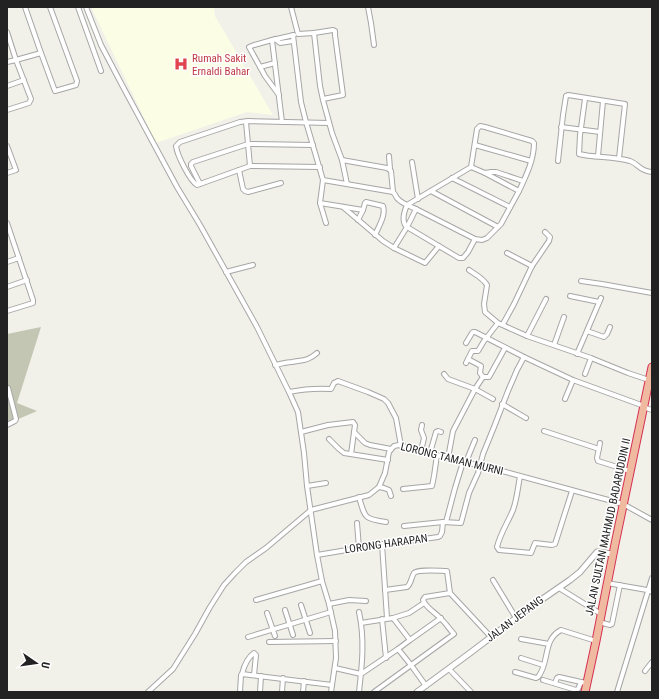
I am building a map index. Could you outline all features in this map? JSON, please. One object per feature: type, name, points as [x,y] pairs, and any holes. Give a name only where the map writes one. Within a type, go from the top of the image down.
[{"type":"highway","name":"JALAN SULTAN MAHMUD BADARUDDIN II","points":[[585,692],[584,682],[596,641],[612,554],[652,367]]},
{"type":"street","points":[[31,7],[25,8],[55,91],[76,85],[77,81],[50,7]]},
{"type":"street","points":[[78,7],[101,71]]},
{"type":"street","points":[[86,7],[101,44],[176,187],[200,225],[257,327],[298,412],[317,555],[336,641],[336,658],[331,692]]},
{"type":"street","points":[[291,7],[298,34]]},
{"type":"street","points":[[368,7],[374,45]]},
{"type":"street","points":[[279,95],[265,76],[249,47],[293,35],[333,30],[336,35],[343,95],[323,99]]},
{"type":"street","points":[[7,32],[31,99],[29,103],[7,110]]},
{"type":"street","points":[[314,33],[323,99],[348,184]]},
{"type":"street","points":[[293,35],[301,102],[323,180],[320,203],[326,223]]},
{"type":"street","points":[[274,40],[280,43],[293,41]]},
{"type":"street","points":[[274,40],[275,63],[282,122]]},
{"type":"street","points":[[7,62],[42,53]]},
{"type":"street","points":[[260,67],[275,63]]},
{"type":"street","points":[[7,86],[24,80]]},
{"type":"street","points":[[558,161],[561,127],[566,96],[568,95],[584,99],[625,104],[619,158]]},
{"type":"street","points":[[584,99],[579,154],[619,158],[633,162],[640,168],[652,172]]},
{"type":"street","points":[[598,156],[603,101]]},
{"type":"street","points":[[320,167],[250,166],[197,185],[177,151],[177,145],[180,142],[240,122],[329,123]]},
{"type":"street","points":[[246,122],[250,166]]},
{"type":"street","points":[[389,156],[393,192],[397,198],[403,203],[407,205],[416,209],[475,239],[482,240],[487,238],[498,228],[519,191],[531,161],[534,148],[534,143],[532,141],[480,126],[478,129],[471,167],[407,205],[404,224],[459,258],[462,258],[468,252],[475,239]]},
{"type":"street","points":[[561,127],[600,132]]},
{"type":"street","points":[[200,184],[191,166],[193,162],[248,144],[313,145]]},
{"type":"street","points":[[475,145],[531,161]]},
{"type":"street","points":[[7,146],[16,170],[7,174]]},
{"type":"street","points":[[342,160],[390,169]]},
{"type":"street","points":[[412,162],[418,199]]},
{"type":"street","points":[[471,167],[519,191]]},
{"type":"street","points":[[239,170],[245,191],[248,192],[281,183]]},
{"type":"street","points":[[485,173],[496,172],[524,181]]},
{"type":"street","points":[[452,178],[510,207]]},
{"type":"street","points":[[323,180],[393,192]]},
{"type":"street","points":[[431,190],[498,228]]},
{"type":"street","points":[[358,220],[366,202],[383,206],[384,208],[381,222],[375,235]]},
{"type":"street","points":[[320,203],[362,210]]},
{"type":"street","points":[[343,206],[383,241],[425,263],[439,246]]},
{"type":"street","points":[[394,248],[416,209]]},
{"type":"street","points":[[7,223],[33,300],[33,303],[7,311]]},
{"type":"street","points":[[448,458],[453,431],[482,377],[480,373],[481,366],[467,361],[472,351],[478,351],[486,338],[501,323],[514,304],[532,266],[549,241],[550,237],[545,232]]},
{"type":"street","points":[[7,239],[12,237]]},
{"type":"street","points":[[507,253],[532,266]]},
{"type":"street","points":[[7,262],[20,258]]},
{"type":"street","points":[[226,272],[253,265]]},
{"type":"street","points":[[469,270],[486,284],[487,289],[484,312],[501,323],[527,336],[649,380]]},
{"type":"street","points":[[7,287],[27,280]]},
{"type":"street","points":[[581,281],[652,292]]},
{"type":"street","points":[[570,296],[600,300],[578,354]]},
{"type":"street","points":[[527,336],[546,299]]},
{"type":"street","points":[[554,345],[564,317]]},
{"type":"street","points":[[587,331],[604,337],[610,327]]},
{"type":"street","points":[[466,343],[473,332],[475,332],[573,380],[652,410]]},
{"type":"street","points":[[482,377],[488,377],[505,348]]},
{"type":"street","points":[[275,365],[306,360],[317,353]]},
{"type":"street","points":[[404,526],[445,522],[461,523],[469,493],[478,473],[483,454],[502,404],[524,357]]},
{"type":"street","points":[[585,374],[591,358]]},
{"type":"street","points":[[444,374],[448,379],[475,389],[493,399]]},
{"type":"street","points":[[565,399],[573,380]]},
{"type":"street","points":[[289,392],[315,388],[332,389],[334,383],[338,381],[384,399],[391,406],[396,418],[401,446]]},
{"type":"street","points":[[7,425],[15,421],[16,418],[8,388]]},
{"type":"street","points":[[502,404],[526,418]]},
{"type":"street","points":[[301,432],[328,425],[350,421],[353,422],[354,432],[351,454]]},
{"type":"street","points":[[421,451],[424,438],[421,430],[422,425]]},
{"type":"street","points":[[544,431],[599,449]]},
{"type":"street","points":[[354,432],[365,443],[391,449]]},
{"type":"street","points":[[430,453],[436,432],[441,432]]},
{"type":"street","points":[[330,439],[344,453],[388,460]]},
{"type":"street","points":[[445,522],[455,488],[475,440]]},
{"type":"street","points":[[600,443],[597,458],[598,461],[630,471]]},
{"type":"street","name":"LORONG TAMAN MURNI","points":[[379,487],[388,460],[389,452],[394,446],[401,446],[623,504],[652,520]]},
{"type":"street","points":[[403,488],[432,486],[437,455]]},
{"type":"street","points":[[520,476],[513,510],[497,547],[499,550],[531,553],[535,543],[554,544],[572,491]]},
{"type":"street","points":[[307,486],[326,483]]},
{"type":"street","points":[[148,692],[173,669],[224,586],[246,562],[272,543],[311,510],[369,495],[379,487],[389,490],[391,496]]},
{"type":"street","points":[[358,498],[366,516],[373,520],[386,522]]},
{"type":"street","name":"LORONG HARAPAN","points":[[317,555],[382,544],[438,537],[441,535],[445,522]]},
{"type":"street","points":[[357,523],[358,548]]},
{"type":"street","points":[[382,544],[385,590],[386,658]]},
{"type":"street","name":"JALAN JEPANG","points":[[419,691],[580,572],[597,552],[612,554]]},
{"type":"street","points":[[385,590],[407,588],[415,572],[418,571],[446,571],[450,593],[492,637]]},
{"type":"street","points":[[616,692],[650,592],[652,578]]},
{"type":"street","points":[[493,580],[516,618]]},
{"type":"street","points":[[256,600],[322,581]]},
{"type":"street","points":[[607,583],[650,592]]},
{"type":"street","points":[[599,622],[610,625],[612,624],[620,585]]},
{"type":"street","points":[[559,588],[601,614]]},
{"type":"street","points":[[361,623],[393,618],[409,613],[424,603],[423,600],[425,598],[450,593]]},
{"type":"street","points":[[329,604],[349,600],[366,601]]},
{"type":"street","points":[[374,692],[454,634],[441,618],[424,603]]},
{"type":"street","points":[[301,605],[310,633]]},
{"type":"street","points":[[285,610],[293,635]]},
{"type":"street","points":[[248,637],[330,612]]},
{"type":"street","points":[[359,612],[363,656],[359,692]]},
{"type":"street","points":[[267,613],[275,636]]},
{"type":"street","points":[[393,618],[410,640]]},
{"type":"street","points":[[335,668],[361,674],[398,650],[441,618]]},
{"type":"street","points":[[515,672],[536,678],[540,676],[552,638],[555,634],[563,630],[596,641]]},
{"type":"street","points":[[521,639],[549,644]]},
{"type":"street","points":[[269,642],[336,641]]},
{"type":"street","points":[[398,650],[426,686]]},
{"type":"street","points":[[240,692],[241,675],[246,662],[252,654],[256,655],[254,675]]},
{"type":"street","points":[[521,658],[544,665]]},
{"type":"street","points":[[645,671],[652,662]]},
{"type":"street","points":[[449,669],[471,692]]},
{"type":"street","points":[[242,674],[332,685]]},
{"type":"street","points":[[260,692],[261,676]]},
{"type":"street","points":[[543,680],[576,690],[584,682],[560,677],[557,678],[555,683]]},
{"type":"street","points":[[282,692],[283,678]]},
{"type":"street","points":[[303,692],[304,681]]},
{"type":"shaded area","name":"Rumah Sakit Ernaldi Bahar","points":[[91,7],[214,7],[215,16],[273,115],[247,112],[156,143]]},
{"type":"shaded area","points":[[41,327],[17,403],[37,411],[7,424],[7,334]]},
{"type":"place","name":"Rumah Sakit Ernaldi Bahar","points":[[181,64]]}]
